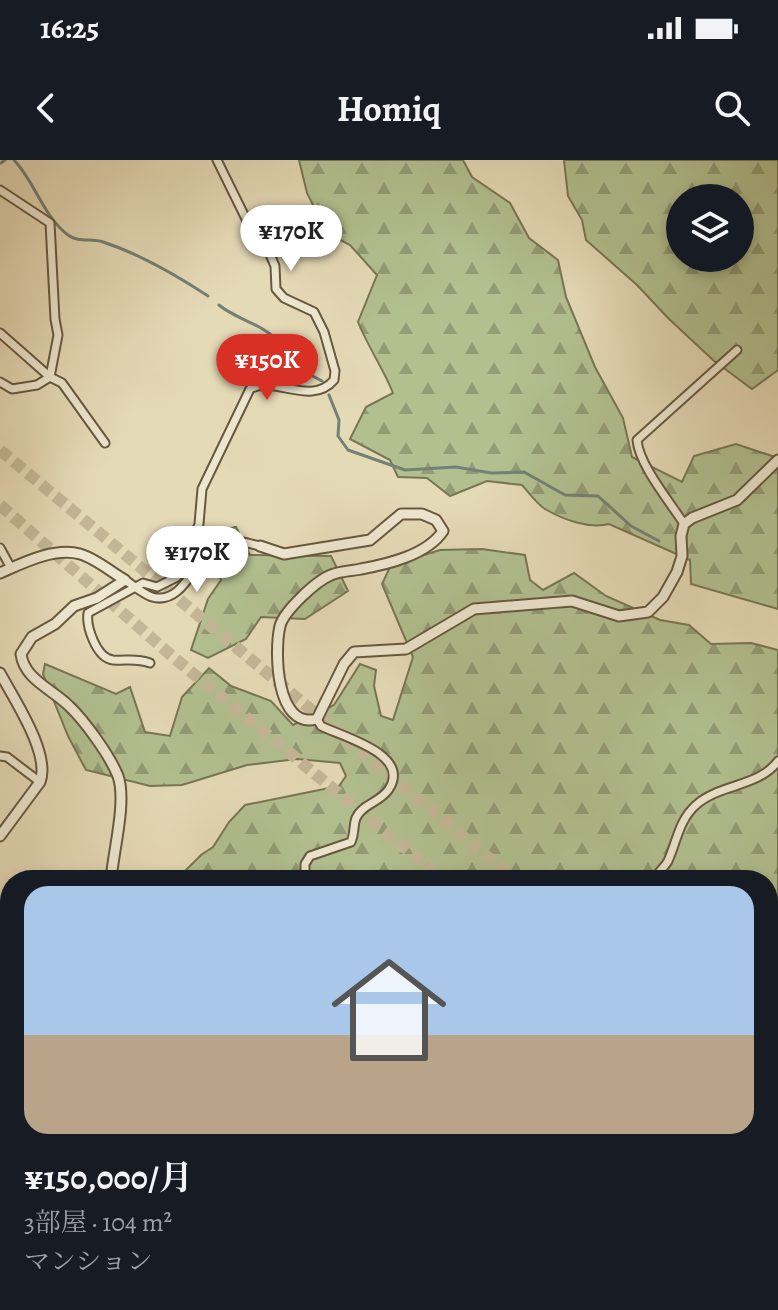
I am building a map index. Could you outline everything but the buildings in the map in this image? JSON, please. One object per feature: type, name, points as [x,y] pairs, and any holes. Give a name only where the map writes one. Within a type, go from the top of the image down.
[{"type":"street","points":[[150,663],[139,659],[105,658],[94,641],[88,613],[143,583],[157,587],[177,577],[199,524],[202,489],[250,389],[257,385],[302,391],[323,389],[334,380],[335,371],[328,344],[314,312],[284,298],[276,289],[275,266],[266,245],[250,227],[217,160]]},
{"type":"street","points":[[0,190],[50,223],[58,335],[50,377],[37,385],[12,389],[0,382]]},
{"type":"street","points":[[0,333],[50,377],[62,383],[105,443]]},
{"type":"street","points":[[684,524],[644,462],[637,440],[737,350]]},
{"type":"street","points":[[317,719],[344,664],[354,652],[406,649],[474,609],[572,601],[619,616],[648,612],[663,597],[677,572],[682,556],[684,524],[737,500],[778,460]]},
{"type":"street","points":[[0,573],[47,555],[83,554],[153,597],[169,595],[184,585],[219,541],[233,540],[284,554],[370,540],[401,514],[422,514],[436,520],[443,531],[436,542],[373,567],[331,574],[303,596],[280,625],[278,655],[282,693],[287,706],[295,717],[307,721],[317,719]]},
{"type":"street","points":[[0,548],[11,568]]},
{"type":"street","points":[[112,870],[121,791],[118,776],[71,708],[48,687],[32,678],[25,669],[21,654],[32,637],[55,624],[74,606],[97,598],[125,580]]},
{"type":"street","points":[[0,673],[41,756],[43,772],[40,782],[0,836]]},
{"type":"street","points":[[305,870],[310,856],[351,842],[356,818],[389,789],[393,775],[390,764],[378,752],[321,726],[317,719]]},
{"type":"street","points":[[0,756],[7,757],[40,782]]},
{"type":"street","points":[[661,870],[667,863],[686,814],[706,797],[760,776],[778,761]]},
{"type":"green space","points":[[299,160],[463,160],[472,177],[510,203],[529,238],[558,260],[566,297],[595,367],[623,418],[632,457],[682,482],[694,456],[736,444],[778,458],[778,609],[691,584],[690,560],[609,524],[585,524],[560,517],[542,507],[522,485],[487,481],[450,496],[427,478],[398,477],[390,460],[350,439],[366,407],[393,393],[358,322],[377,275],[350,245],[327,233],[307,193]]},
{"type":"green space","points":[[564,160],[778,160],[778,370],[752,389],[713,360],[586,240],[582,220],[568,196]]},
{"type":"green space","points":[[236,527],[250,555],[331,556],[348,591],[305,619],[261,617],[246,639],[208,658],[191,650],[208,599],[221,580],[204,534]]},
{"type":"green space","points":[[482,549],[525,555],[530,580],[543,590],[574,573],[606,596],[660,620],[689,625],[711,644],[751,643],[778,650],[778,870],[186,870],[213,847],[229,822],[245,805],[339,786],[346,776],[340,763],[297,759],[247,765],[182,785],[150,786],[86,770],[68,736],[43,674],[45,664],[116,694],[130,687],[145,732],[170,736],[182,697],[209,668],[231,686],[271,701],[293,725],[334,705],[360,664],[376,670],[374,686],[381,716],[393,720],[413,657],[382,584],[391,565],[440,550]]},
{"type":"waterway","points":[[1,163],[5,160]]},
{"type":"waterway","points":[[14,160],[52,218],[68,235],[103,242],[131,253],[208,296]]},
{"type":"waterway","points":[[219,305],[274,337],[286,362],[322,381]]},
{"type":"waterway","points":[[329,395],[339,420],[338,436],[348,450],[405,470],[456,467],[491,473],[524,472],[565,495],[598,496],[631,526],[659,541]]},
{"type":"tunnel","points":[[0,450],[503,870]]},
{"type":"tunnel","points":[[0,505],[173,657],[432,870]]}]
